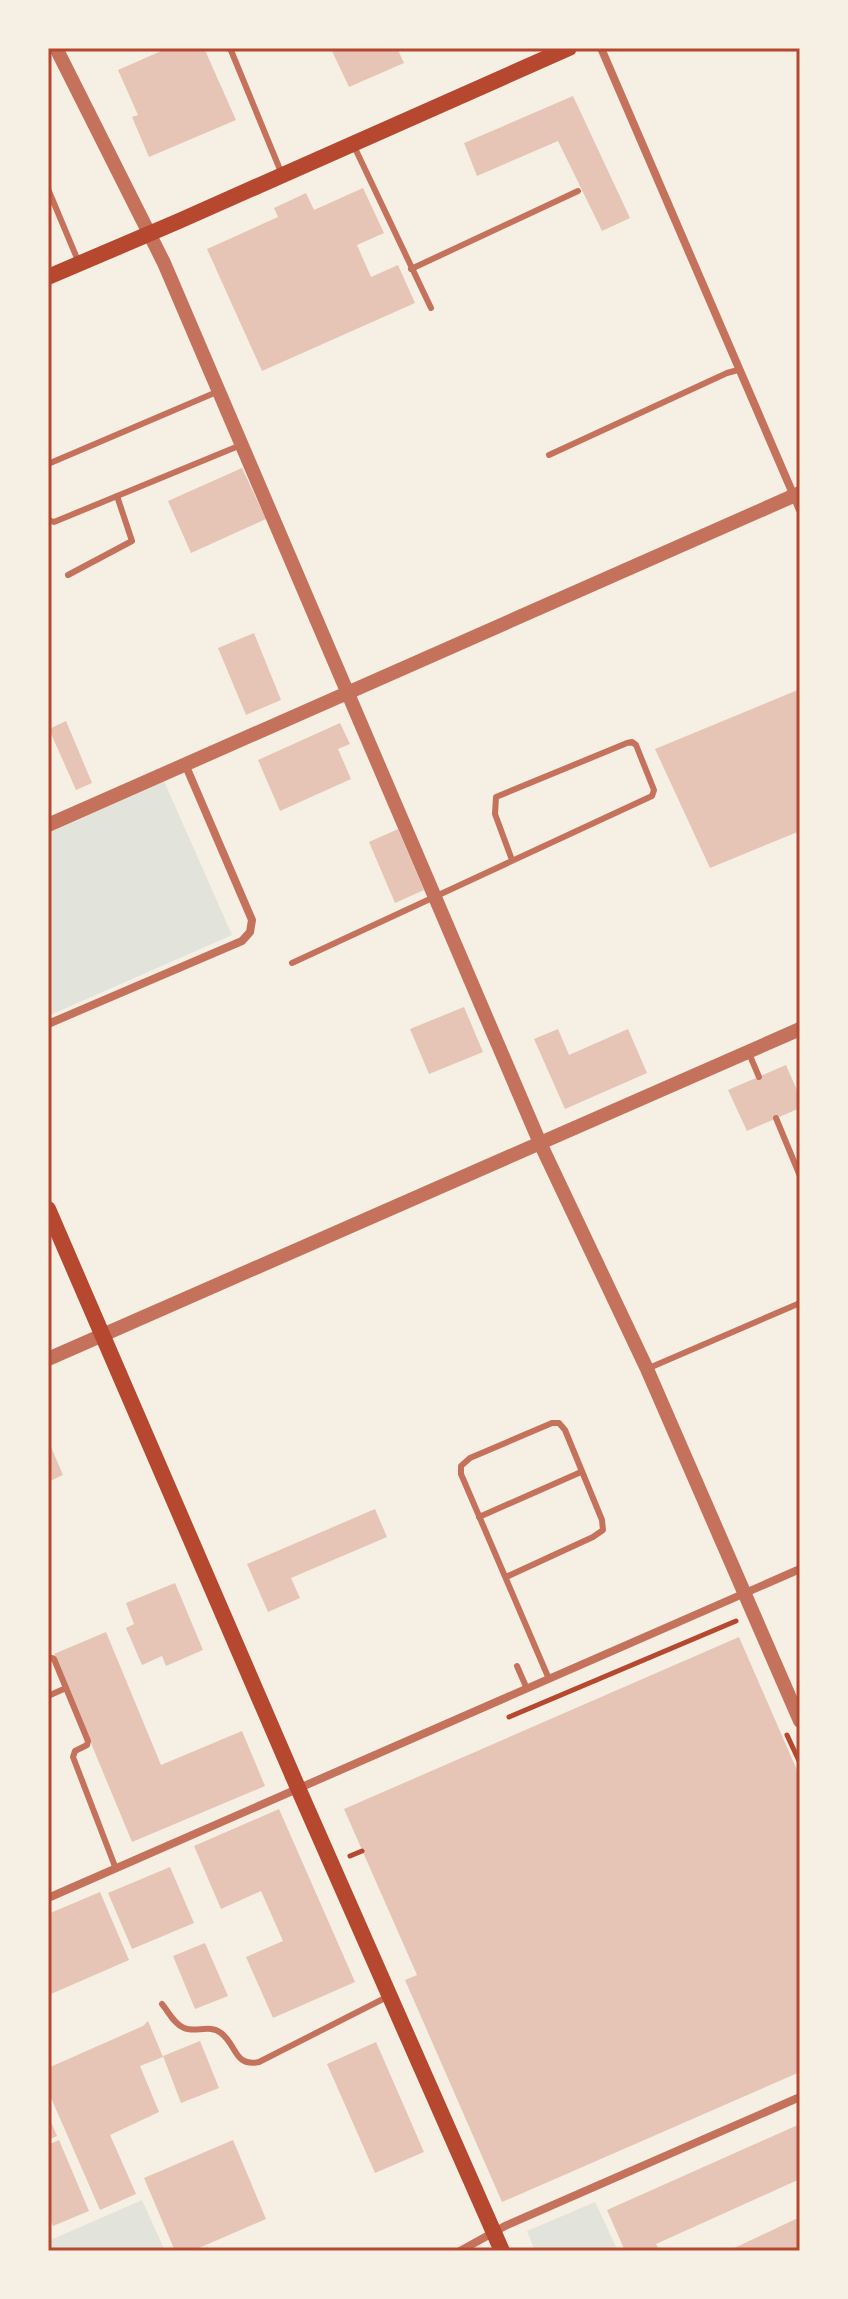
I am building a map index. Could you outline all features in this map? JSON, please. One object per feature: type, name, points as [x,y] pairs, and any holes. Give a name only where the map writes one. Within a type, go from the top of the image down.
[{"type":"main road","points":[[48,277],[569,48]]},
{"type":"main road","points":[[48,1209],[502,2251]]},
{"type":"street","points":[[56,48],[149,234],[219,391],[540,1143],[647,1369],[800,1721]]},
{"type":"street","points":[[601,48],[800,510]]},
{"type":"street","points":[[48,825],[796,495]]},
{"type":"street","points":[[48,1024],[242,941],[250,932],[252,920],[185,764]]},
{"type":"street","points":[[48,1359],[800,1029]]},
{"type":"street","points":[[48,1898],[800,1569]]},
{"type":"street","points":[[460,2251],[476,2247],[494,2232],[800,2097]]},
{"type":"lane","points":[[230,48],[282,175]]},
{"type":"lane","points":[[353,144],[431,308]]},
{"type":"lane","points":[[48,189],[79,264]]},
{"type":"lane","points":[[411,269],[578,191]]},
{"type":"lane","points":[[549,455],[738,370]]},
{"type":"lane","points":[[48,464],[219,391]]},
{"type":"lane","points":[[48,520],[54,522],[242,445]]},
{"type":"lane","points":[[68,575],[132,541],[117,496]]},
{"type":"lane","points":[[292,963],[652,796],[654,790],[636,745],[627,743],[496,797],[495,814],[512,860]]},
{"type":"lane","points":[[748,1051],[759,1077]]},
{"type":"lane","points":[[776,1118],[800,1176]]},
{"type":"lane","points":[[647,1369],[800,1303]]},
{"type":"lane","points":[[506,1577],[603,1530],[602,1520],[565,1430],[559,1423],[552,1423],[470,1458],[461,1466],[461,1474],[549,1679]]},
{"type":"lane","points":[[479,1517],[581,1472]]},
{"type":"lane","points":[[48,1659],[54,1659],[89,1743],[75,1751],[73,1757],[116,1869]]},
{"type":"lane","points":[[517,1666],[527,1689]]},
{"type":"lane","points":[[48,1696],[66,1688]]},
{"type":"lane","points":[[162,2004],[177,2024],[186,2030],[218,2030],[242,2061],[250,2064],[390,1995]]},
{"type":"path","points":[[507,1718],[754,1615]]},
{"type":"shaded area","points":[[164,781],[232,935],[48,1016],[48,832]]},
{"type":"shaded area","points":[[142,2200],[165,2251],[48,2251],[48,2241]]},
{"type":"shaded area","points":[[595,2202],[618,2251],[535,2251],[527,2231]]},
{"type":"building","points":[[168,48],[204,48],[236,120],[149,157],[132,117],[138,115],[118,70]]},
{"type":"building","points":[[340,48],[397,48],[404,63],[349,87],[332,51]]},
{"type":"building","points":[[573,96],[630,218],[602,231],[558,141],[477,176],[464,143]]},
{"type":"building","points":[[363,188],[384,233],[357,245],[371,277],[398,265],[415,303],[262,371],[207,249],[278,217],[274,208],[306,193],[314,210]]},
{"type":"building","points":[[242,468],[266,519],[191,553],[168,501]]},
{"type":"building","points":[[254,633],[281,700],[246,715],[218,648]]},
{"type":"building","points":[[800,689],[800,831],[710,868],[655,749]]},
{"type":"building","points":[[66,721],[92,783],[76,790],[49,729]]},
{"type":"building","points":[[340,723],[350,744],[338,749],[351,779],[280,811],[258,760]]},
{"type":"building","points":[[398,829],[424,890],[395,903],[369,842]]},
{"type":"building","points":[[464,1007],[483,1052],[429,1074],[410,1029]]},
{"type":"building","points":[[558,1029],[569,1055],[628,1029],[647,1073],[565,1109],[534,1039]]},
{"type":"building","points":[[786,1065],[800,1097],[800,1108],[747,1131],[728,1090]]},
{"type":"building","points":[[48,1440],[63,1475],[48,1482]]},
{"type":"building","points":[[375,1509],[387,1537],[291,1578],[300,1598],[268,1612],[247,1564]]},
{"type":"building","points":[[175,1583],[203,1650],[166,1666],[162,1656],[142,1665],[126,1628],[134,1624],[126,1603]]},
{"type":"building","points":[[106,1632],[161,1765],[242,1731],[265,1786],[132,1842],[54,1654]]},
{"type":"building","points":[[739,1637],[800,1777],[800,2072],[502,2202],[405,1980],[417,1975],[344,1809]]},
{"type":"building","points":[[279,1809],[355,1982],[273,2018],[246,1957],[283,1941],[261,1891],[221,1909],[194,1846]]},
{"type":"building","points":[[170,1867],[194,1923],[132,1949],[108,1893]]},
{"type":"building","points":[[100,1892],[129,1960],[51,1994],[48,1986],[48,1914]]},
{"type":"building","points":[[205,1943],[228,1996],[195,2009],[173,1956]]},
{"type":"building","points":[[148,2021],[163,2057],[140,2066],[159,2112],[110,2135],[136,2194],[100,2210],[48,2091],[48,2068]]},
{"type":"building","points":[[200,2041],[219,2088],[181,2103],[163,2056]]},
{"type":"building","points":[[376,2042],[424,2152],[375,2173],[327,2064]]},
{"type":"building","points":[[48,2115],[57,2136],[48,2140]]},
{"type":"building","points":[[800,2124],[800,2179],[656,2244],[660,2251],[625,2251],[607,2210]]},
{"type":"building","points":[[59,2140],[89,2211],[53,2226],[48,2215],[48,2145]]},
{"type":"building","points":[[233,2140],[266,2219],[192,2251],[175,2251],[144,2178]]},
{"type":"building","points":[[800,2217],[800,2249],[728,2251]]}]
